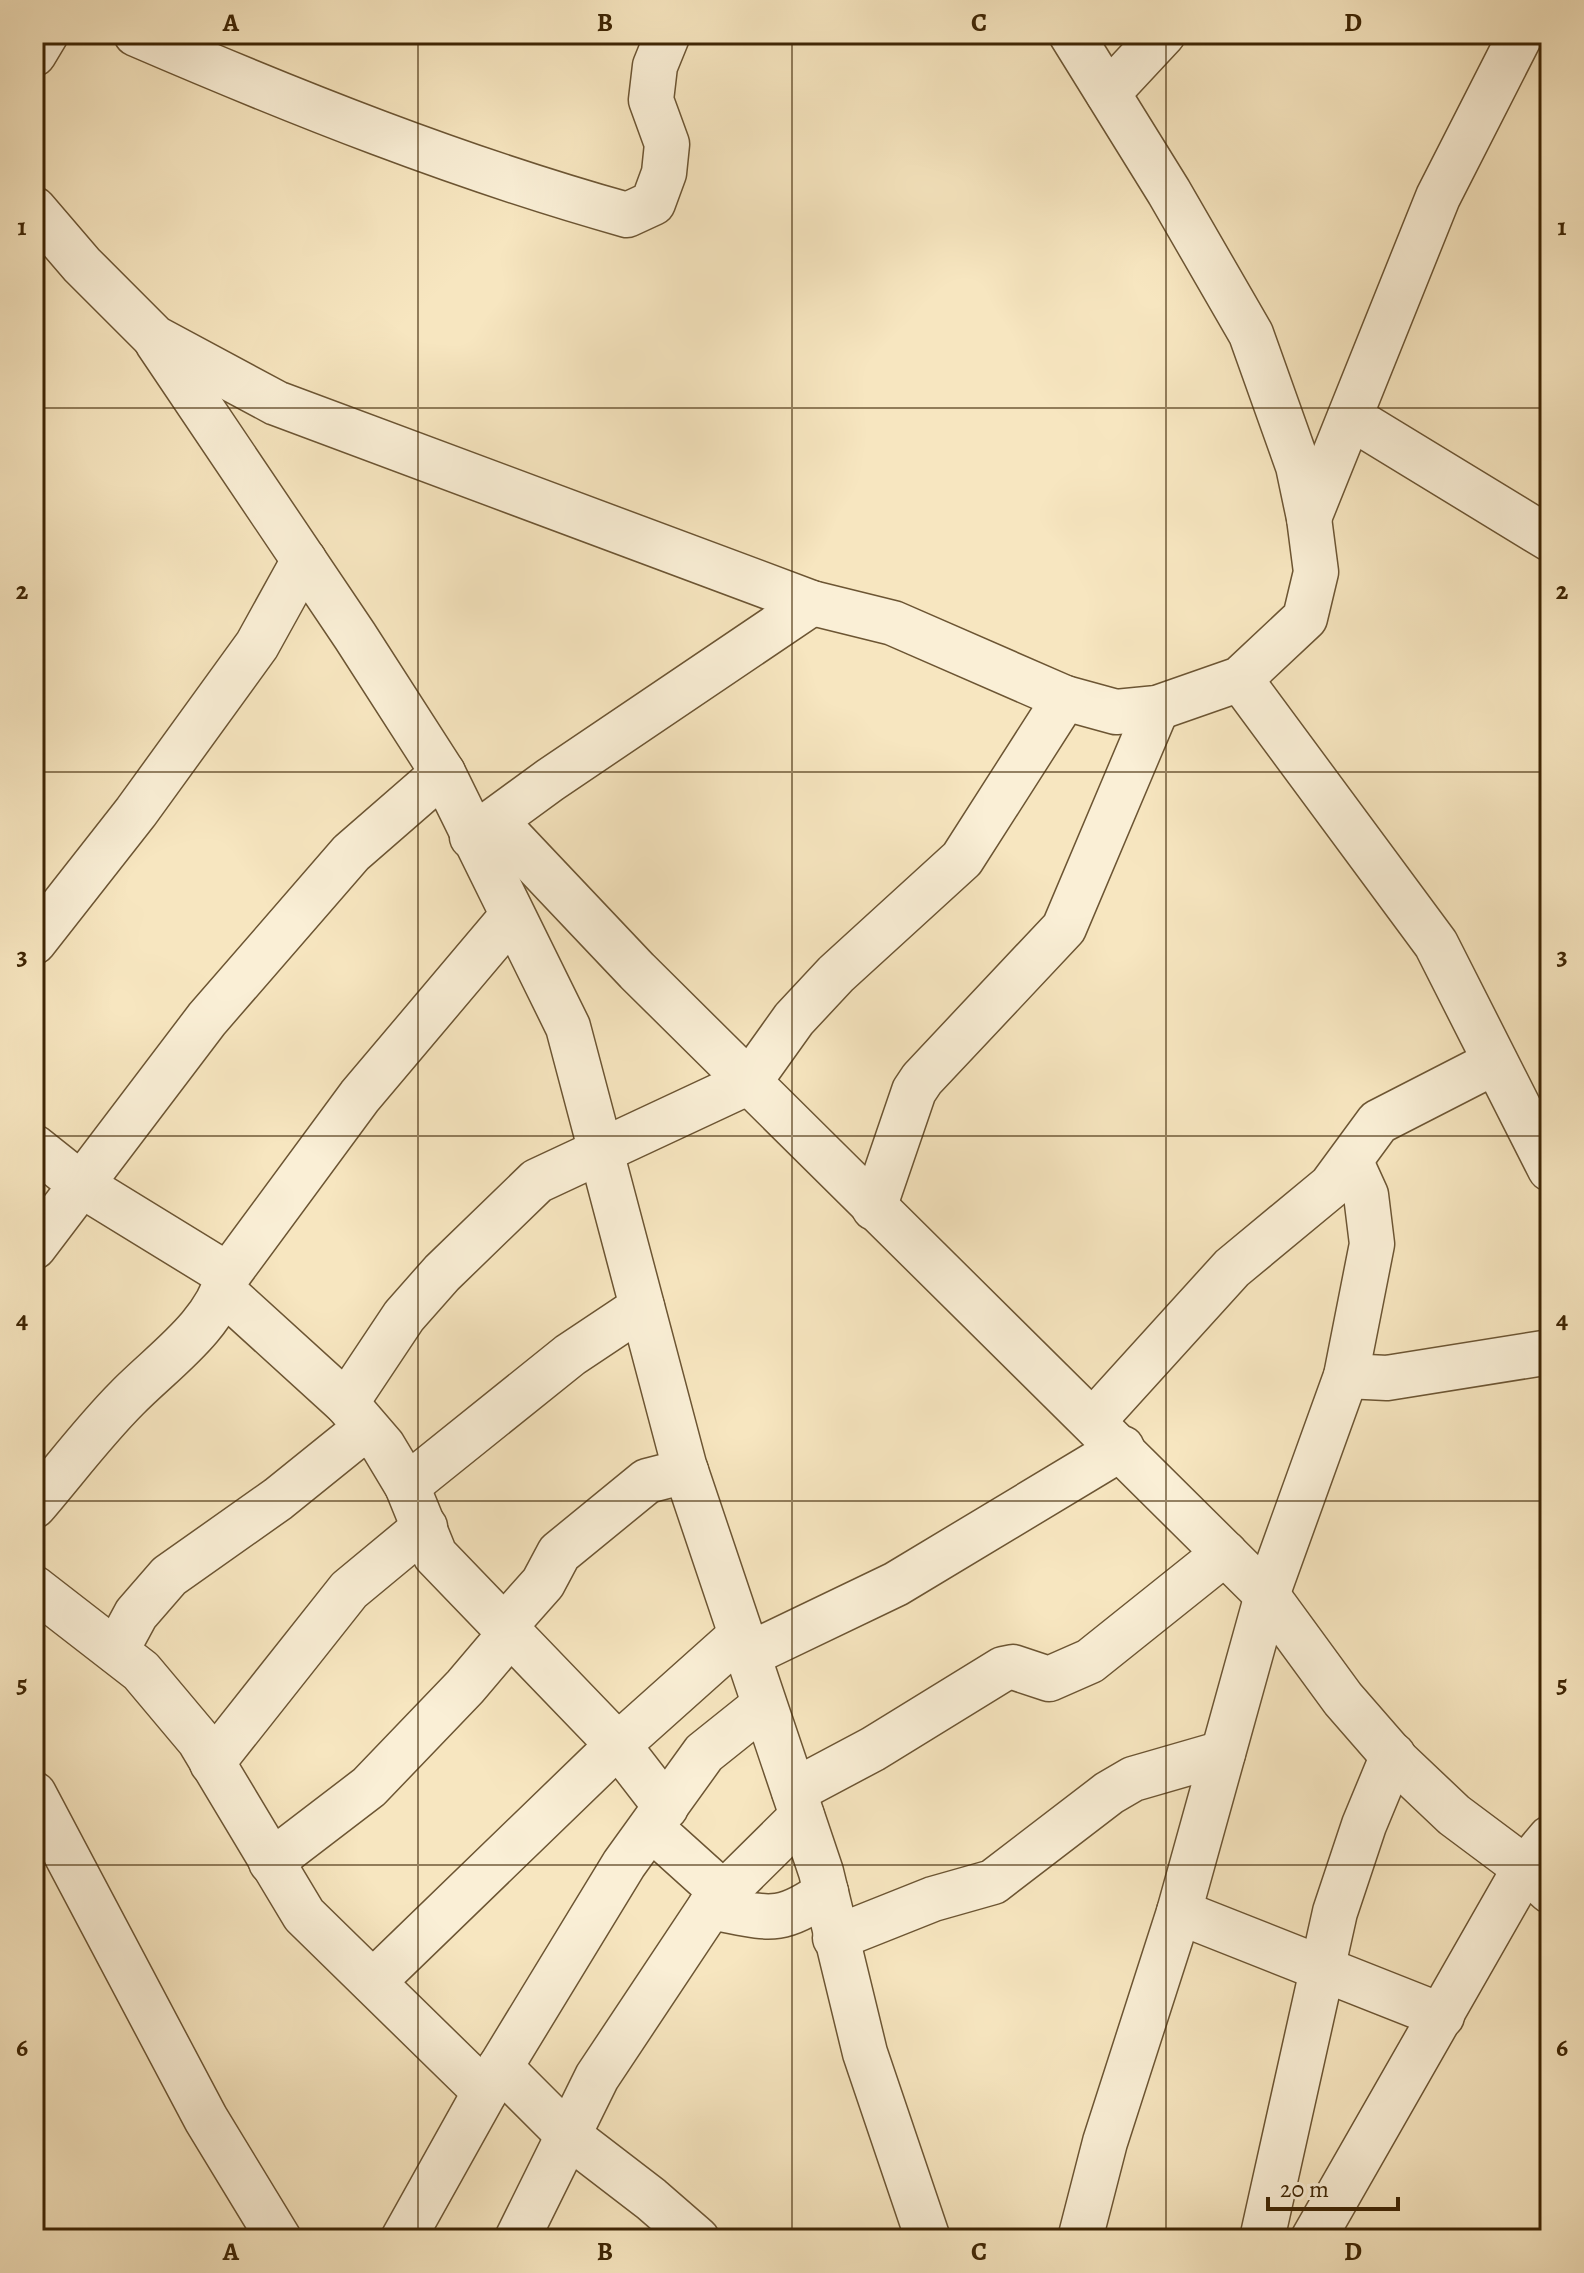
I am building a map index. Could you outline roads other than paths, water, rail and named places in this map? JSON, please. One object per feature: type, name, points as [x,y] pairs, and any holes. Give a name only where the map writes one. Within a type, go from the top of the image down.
[{"type":"street","points":[[34,54],[46,34]]},
{"type":"street","points":[[136,34],[278,95],[529,185],[627,215],[653,203],[664,173],[667,144],[651,100],[655,66],[668,34]]},
{"type":"street","points":[[155,338],[276,403],[812,603],[893,623],[1065,698],[1116,712],[1157,708],[1240,679],[1305,618],[1316,572],[1298,466],[1251,334],[1071,34]]},
{"type":"street","points":[[1108,93],[1163,34]]},
{"type":"street","points":[[1309,518],[1438,197],[1521,34]]},
{"type":"street","points":[[34,209],[82,265],[155,338],[443,773],[484,829],[637,971],[874,1208],[1108,1434],[1267,1595],[1343,1699],[1393,1755],[1454,1815],[1542,1866],[1442,2016],[1324,2236]]},
{"type":"street","points":[[1350,417],[1550,539]]},
{"type":"street","points":[[34,942],[136,812],[257,645],[304,560]]},
{"type":"street","points":[[484,829],[812,603]]},
{"type":"street","points":[[1240,679],[1436,944],[1549,1164]]},
{"type":"street","points":[[116,1651],[146,1599],[169,1576],[278,1499],[356,1416],[404,1316],[505,1210],[537,1181],[749,1082],[794,1019],[836,974],[890,921],[962,859],[1065,698]]},
{"type":"street","points":[[874,1208],[914,1091],[922,1079],[1064,928],[1157,708]]},
{"type":"street","points":[[34,1247],[207,1019],[351,853],[443,773]]},
{"type":"street","points":[[484,829],[512,916],[568,1027],[686,1471],[826,1892],[865,2053],[928,2239]]},
{"type":"street","points":[[34,1506],[126,1398],[182,1346],[360,1096],[512,916]]},
{"type":"street","points":[[373,1982],[618,1745],[744,1645],[896,1584],[1108,1434],[1232,1268],[1331,1186],[1378,1122],[1495,1062]]},
{"type":"street","points":[[34,1147],[83,1186],[226,1284],[356,1416],[383,1446],[407,1486],[425,1527],[427,1543],[435,1555],[618,1745],[658,1817],[716,1900],[773,1919],[796,1914],[826,1892]]},
{"type":"street","points":[[1080,2239],[1105,2142],[1179,1912],[1267,1595],[1346,1376],[1372,1244],[1366,1195],[1351,1162]]},
{"type":"street","points":[[407,1486],[570,1355],[642,1307]]},
{"type":"street","points":[[1346,1376],[1387,1378],[1550,1352]]},
{"type":"street","points":[[271,1862],[369,1787],[465,1687],[543,1583],[551,1562],[570,1544],[647,1481],[686,1471]]},
{"type":"street","points":[[212,1763],[349,1590],[425,1527]]},
{"type":"street","points":[[517,2239],[597,2077],[716,1900],[798,1804],[873,1749],[1003,1669],[1013,1667],[1049,1679],[1090,1661],[1225,1553]]},
{"type":"street","points":[[34,1588],[141,1671],[174,1708],[199,1740],[304,1915],[323,1938],[493,2079],[651,2199],[697,2239]]},
{"type":"street","points":[[403,2239],[493,2079],[586,1925],[658,1817],[704,1753],[764,1705]]},
{"type":"street","points":[[835,1938],[933,1899],[993,1882],[1109,1793],[1133,1779],[1223,1753]]},
{"type":"street","points":[[1262,2239],[1335,1912],[1364,1825],[1393,1755]]},
{"type":"street","points":[[34,1794],[206,2119],[279,2239]]},
{"type":"street","points":[[1179,1912],[1442,2016]]}]
